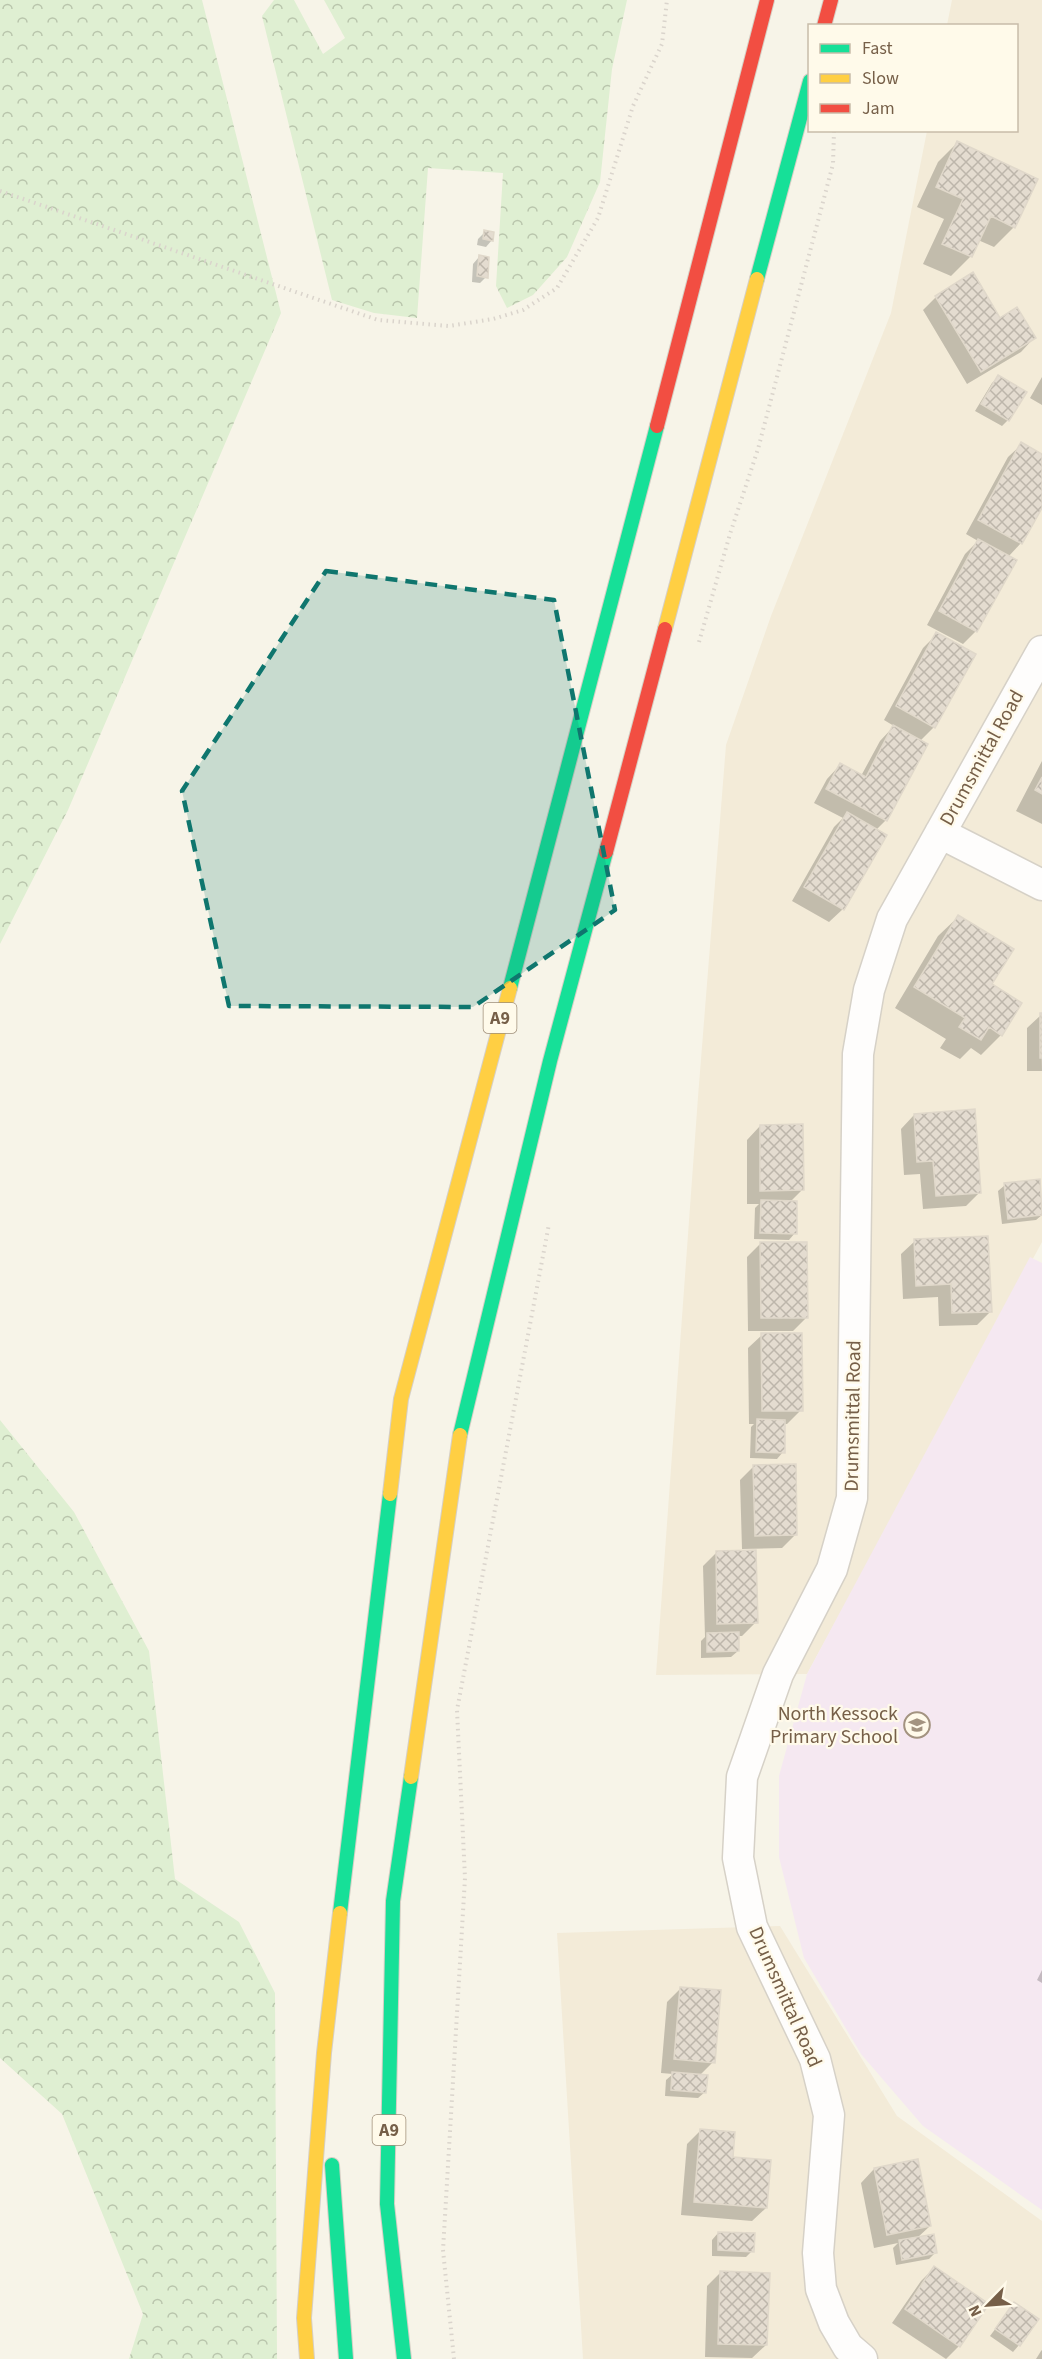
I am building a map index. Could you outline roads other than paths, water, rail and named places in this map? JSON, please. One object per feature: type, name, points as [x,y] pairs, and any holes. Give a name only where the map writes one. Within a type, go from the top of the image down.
[{"type":"highway","name":"A9","points":[[307,2359],[304,2318],[324,2053],[401,1399],[635,513],[766,0]]},
{"type":"highway","points":[[825,24],[831,0]]},
{"type":"highway","name":"A9","points":[[404,2359],[387,2204],[393,1901],[460,1433],[550,1061],[808,89]]},
{"type":"highway","name":"A9","points":[[324,2053],[346,2359]]},
{"type":"street","name":"Drumsmittal Road","points":[[862,2359],[848,2347],[821,2289],[818,2253],[829,2115],[814,2058],[752,1927],[738,1858],[742,1777],[778,1674],[832,1569],[852,1498],[858,1054],[869,990],[892,919],[1042,651]]},
{"type":"street","name":"Drumsmittal Road","points":[[940,833],[1042,885]]},
{"type":"place","name":"North Kessock Primary School","points":[[917,1725]]}]
